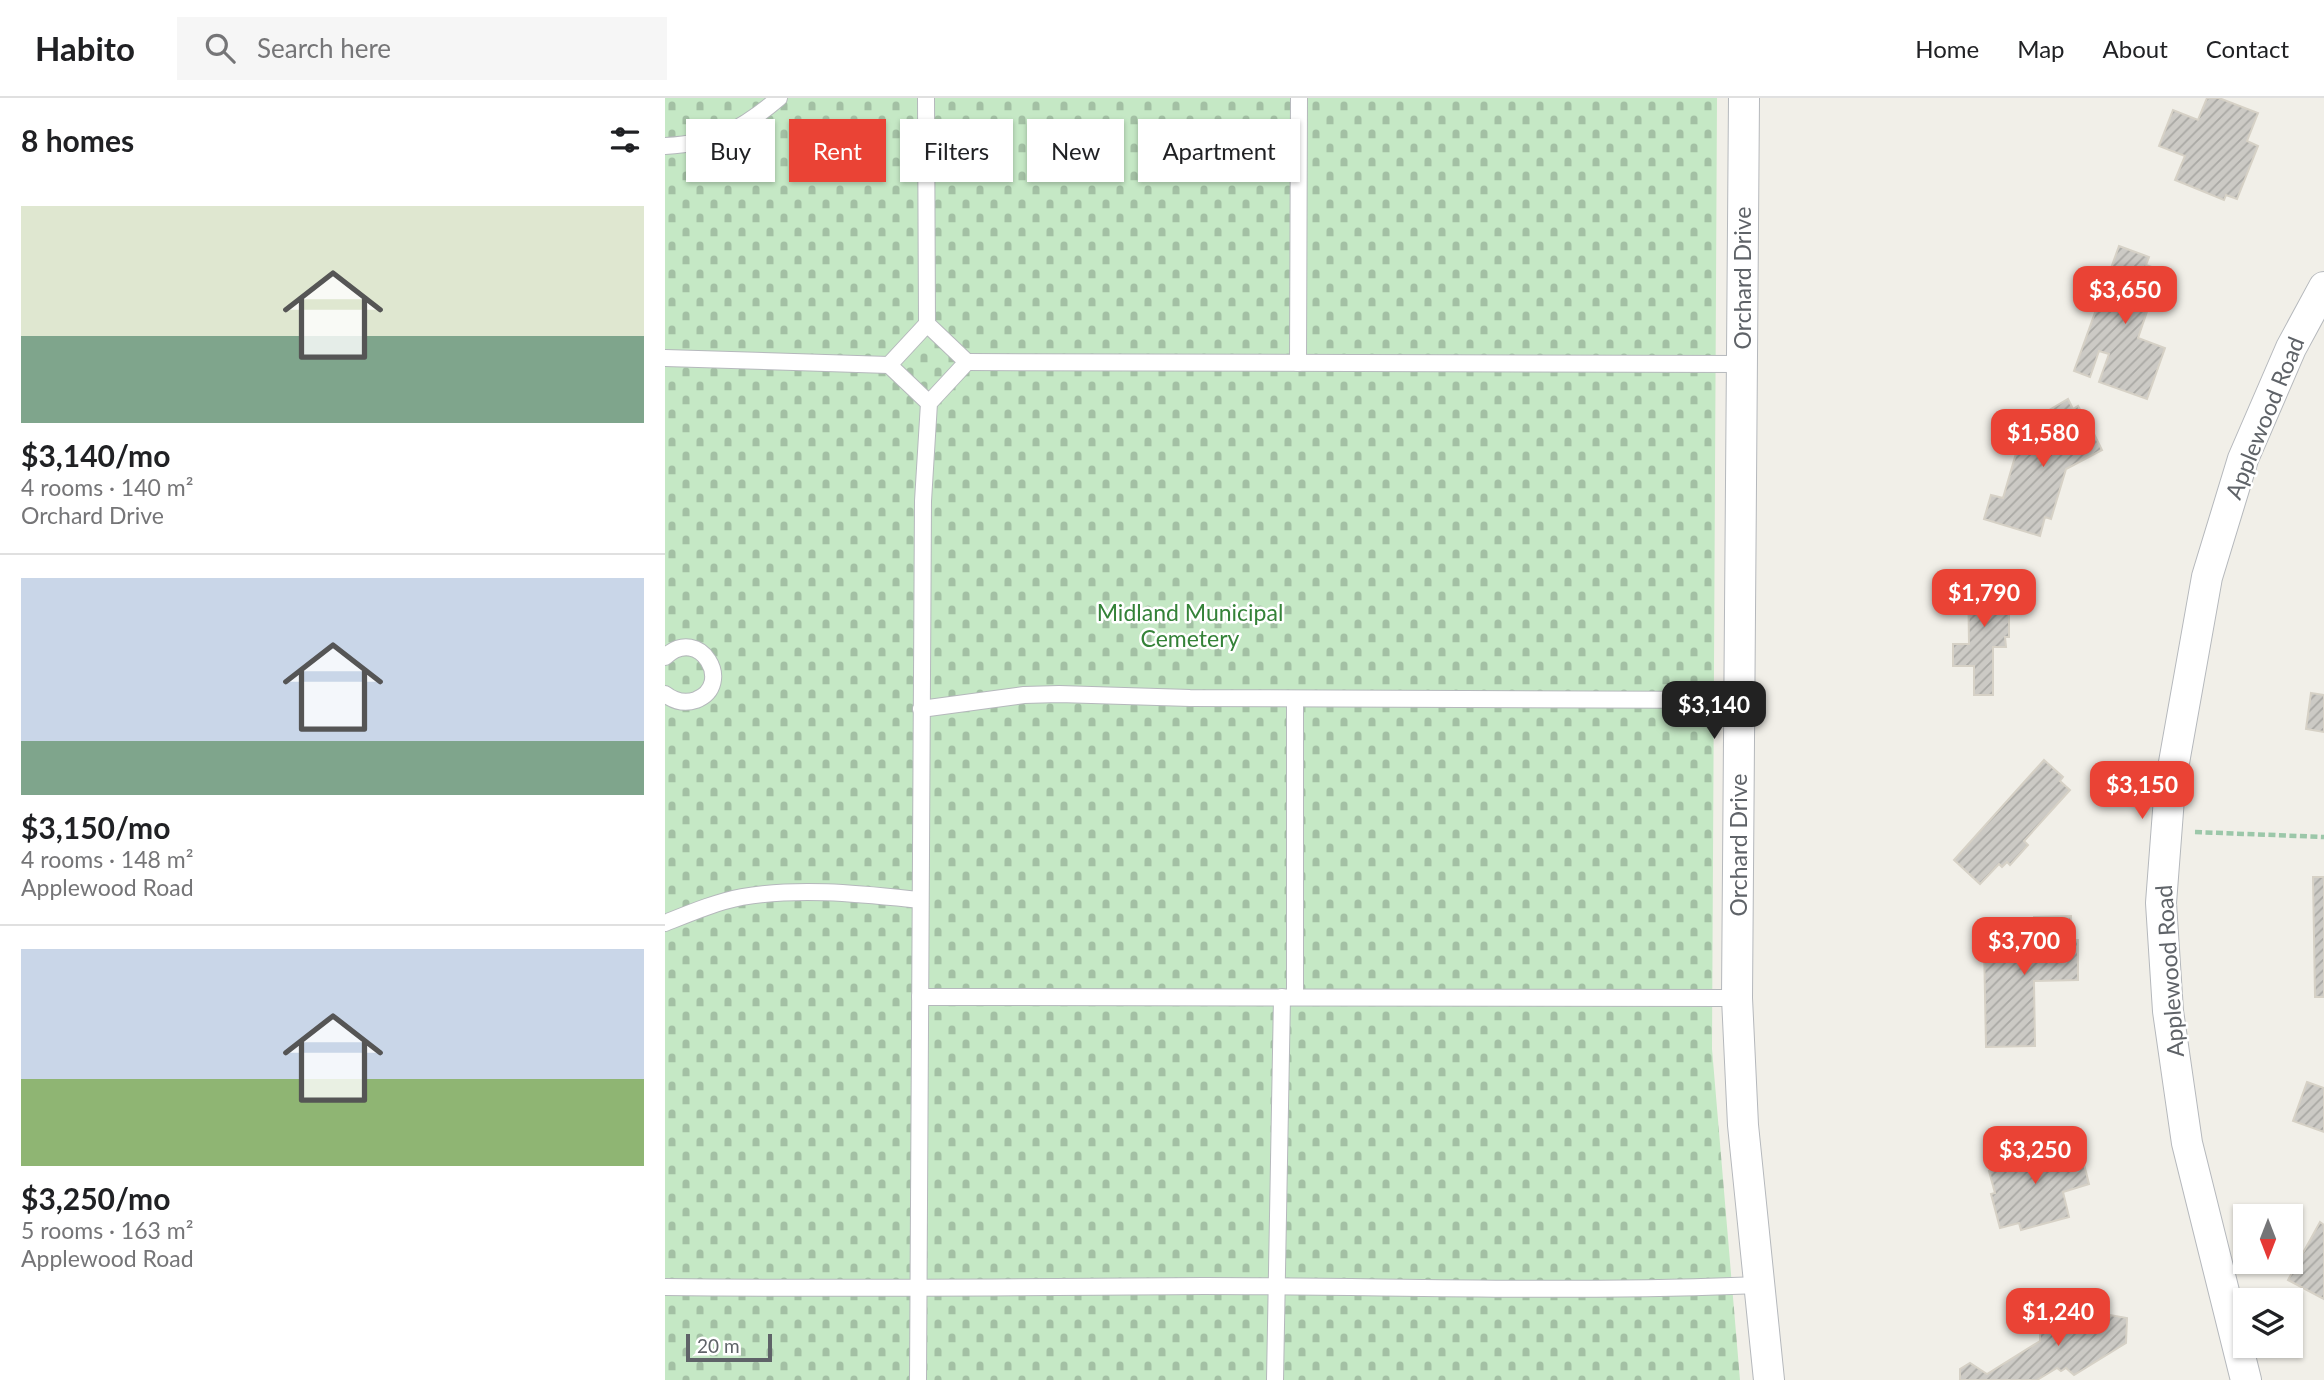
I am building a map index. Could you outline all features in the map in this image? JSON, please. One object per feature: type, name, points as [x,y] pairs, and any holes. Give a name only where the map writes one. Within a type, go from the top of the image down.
[{"type":"street","name":"Orchard Drive","points":[[1744,98],[1737,998],[1743,1125],[1769,1380]]},
{"type":"street","name":"Applewood Road","points":[[2246,1380],[2185,1129],[2168,1011],[2161,902],[2170,785],[2207,577],[2243,459],[2291,348],[2324,287]]},
{"type":"lane","points":[[665,146],[732,133],[779,98]]},
{"type":"lane","points":[[889,365],[927,324],[926,98]]},
{"type":"lane","points":[[1298,363],[1299,98]]},
{"type":"lane","points":[[927,324],[967,362],[1743,364]]},
{"type":"lane","points":[[665,358],[889,365],[929,403]]},
{"type":"lane","points":[[918,1380],[923,501],[929,403],[967,362]]},
{"type":"lane","points":[[665,657],[677,649],[688,647],[700,651],[713,669],[713,680],[709,691],[690,702],[672,699],[665,694]]},
{"type":"lane","points":[[921,709],[1024,695],[1295,699],[1740,700]]},
{"type":"lane","points":[[1275,1380],[1295,699]]},
{"type":"lane","points":[[665,923],[739,898],[775,893],[856,894],[920,900]]},
{"type":"lane","points":[[920,997],[1737,998]]},
{"type":"lane","points":[[665,1287],[1277,1287],[1496,1290],[1760,1285]]},
{"type":"path","points":[[2167,831],[2324,837]]},
{"type":"green space","name":"Midland Municipal Cemetery","points":[[665,98],[1717,98],[1712,1049],[1740,1380],[665,1380]]},
{"type":"building","points":[[2207,98],[2219,98],[2258,113],[2247,141],[2258,146],[2237,199],[2226,195],[2224,200],[2175,180],[2185,156],[2159,146],[2173,110],[2198,120]]},
{"type":"building","points":[[2119,246],[2149,257],[2146,265],[2166,272],[2156,298],[2152,297],[2138,338],[2165,348],[2147,399],[2099,382],[2109,354],[2099,351],[2090,377],[2074,371]]},
{"type":"building","points":[[2068,399],[2073,409],[2078,406],[2088,423],[2084,425],[2089,437],[2094,434],[2102,450],[2066,469],[2051,519],[2045,517],[2040,536],[1984,519],[1991,495],[2003,498],[2017,450],[2025,452],[2037,411],[2044,413]]},
{"type":"building","points":[[1968,574],[2004,577],[2005,596],[2009,596],[2009,637],[2005,637],[2006,647],[1993,647],[1993,695],[1974,695],[1974,666],[1953,666],[1953,644],[1969,644]]},
{"type":"building","points":[[2311,693],[2324,695],[2324,732],[2306,729]]},
{"type":"building","points":[[2044,760],[2063,777],[2060,781],[2070,790],[2024,841],[2028,845],[2010,865],[2007,862],[2002,867],[1999,864],[1980,884],[1954,860]]},
{"type":"building","points":[[2313,877],[2324,877],[2324,997],[2315,997]]},
{"type":"building","points":[[2071,916],[2072,940],[2078,940],[2078,980],[2034,981],[2035,1046],[1986,1047],[1984,944],[1987,944],[1987,928],[2012,928],[2012,943],[2034,943],[2034,917]]},
{"type":"building","points":[[2307,1082],[2324,1088],[2324,1132],[2293,1121]]},
{"type":"building","points":[[2024,1147],[2026,1154],[2044,1149],[2046,1157],[2080,1148],[2089,1184],[2063,1192],[2069,1217],[2021,1230],[2019,1223],[2000,1228],[1991,1194],[1995,1193],[1989,1171],[2005,1166],[2001,1153]]},
{"type":"building","points":[[2320,1222],[2324,1225],[2324,1299],[2288,1280],[2291,1274],[2303,1274],[2303,1253]]},
{"type":"building","points":[[2059,1303],[2078,1318],[2077,1324],[2088,1330],[2110,1315],[2127,1318],[2126,1343],[2074,1375],[2066,1368],[2061,1371],[2057,1368],[2037,1380],[1960,1380],[1960,1369],[1970,1363],[1987,1374],[2040,1341],[2040,1317]]}]
